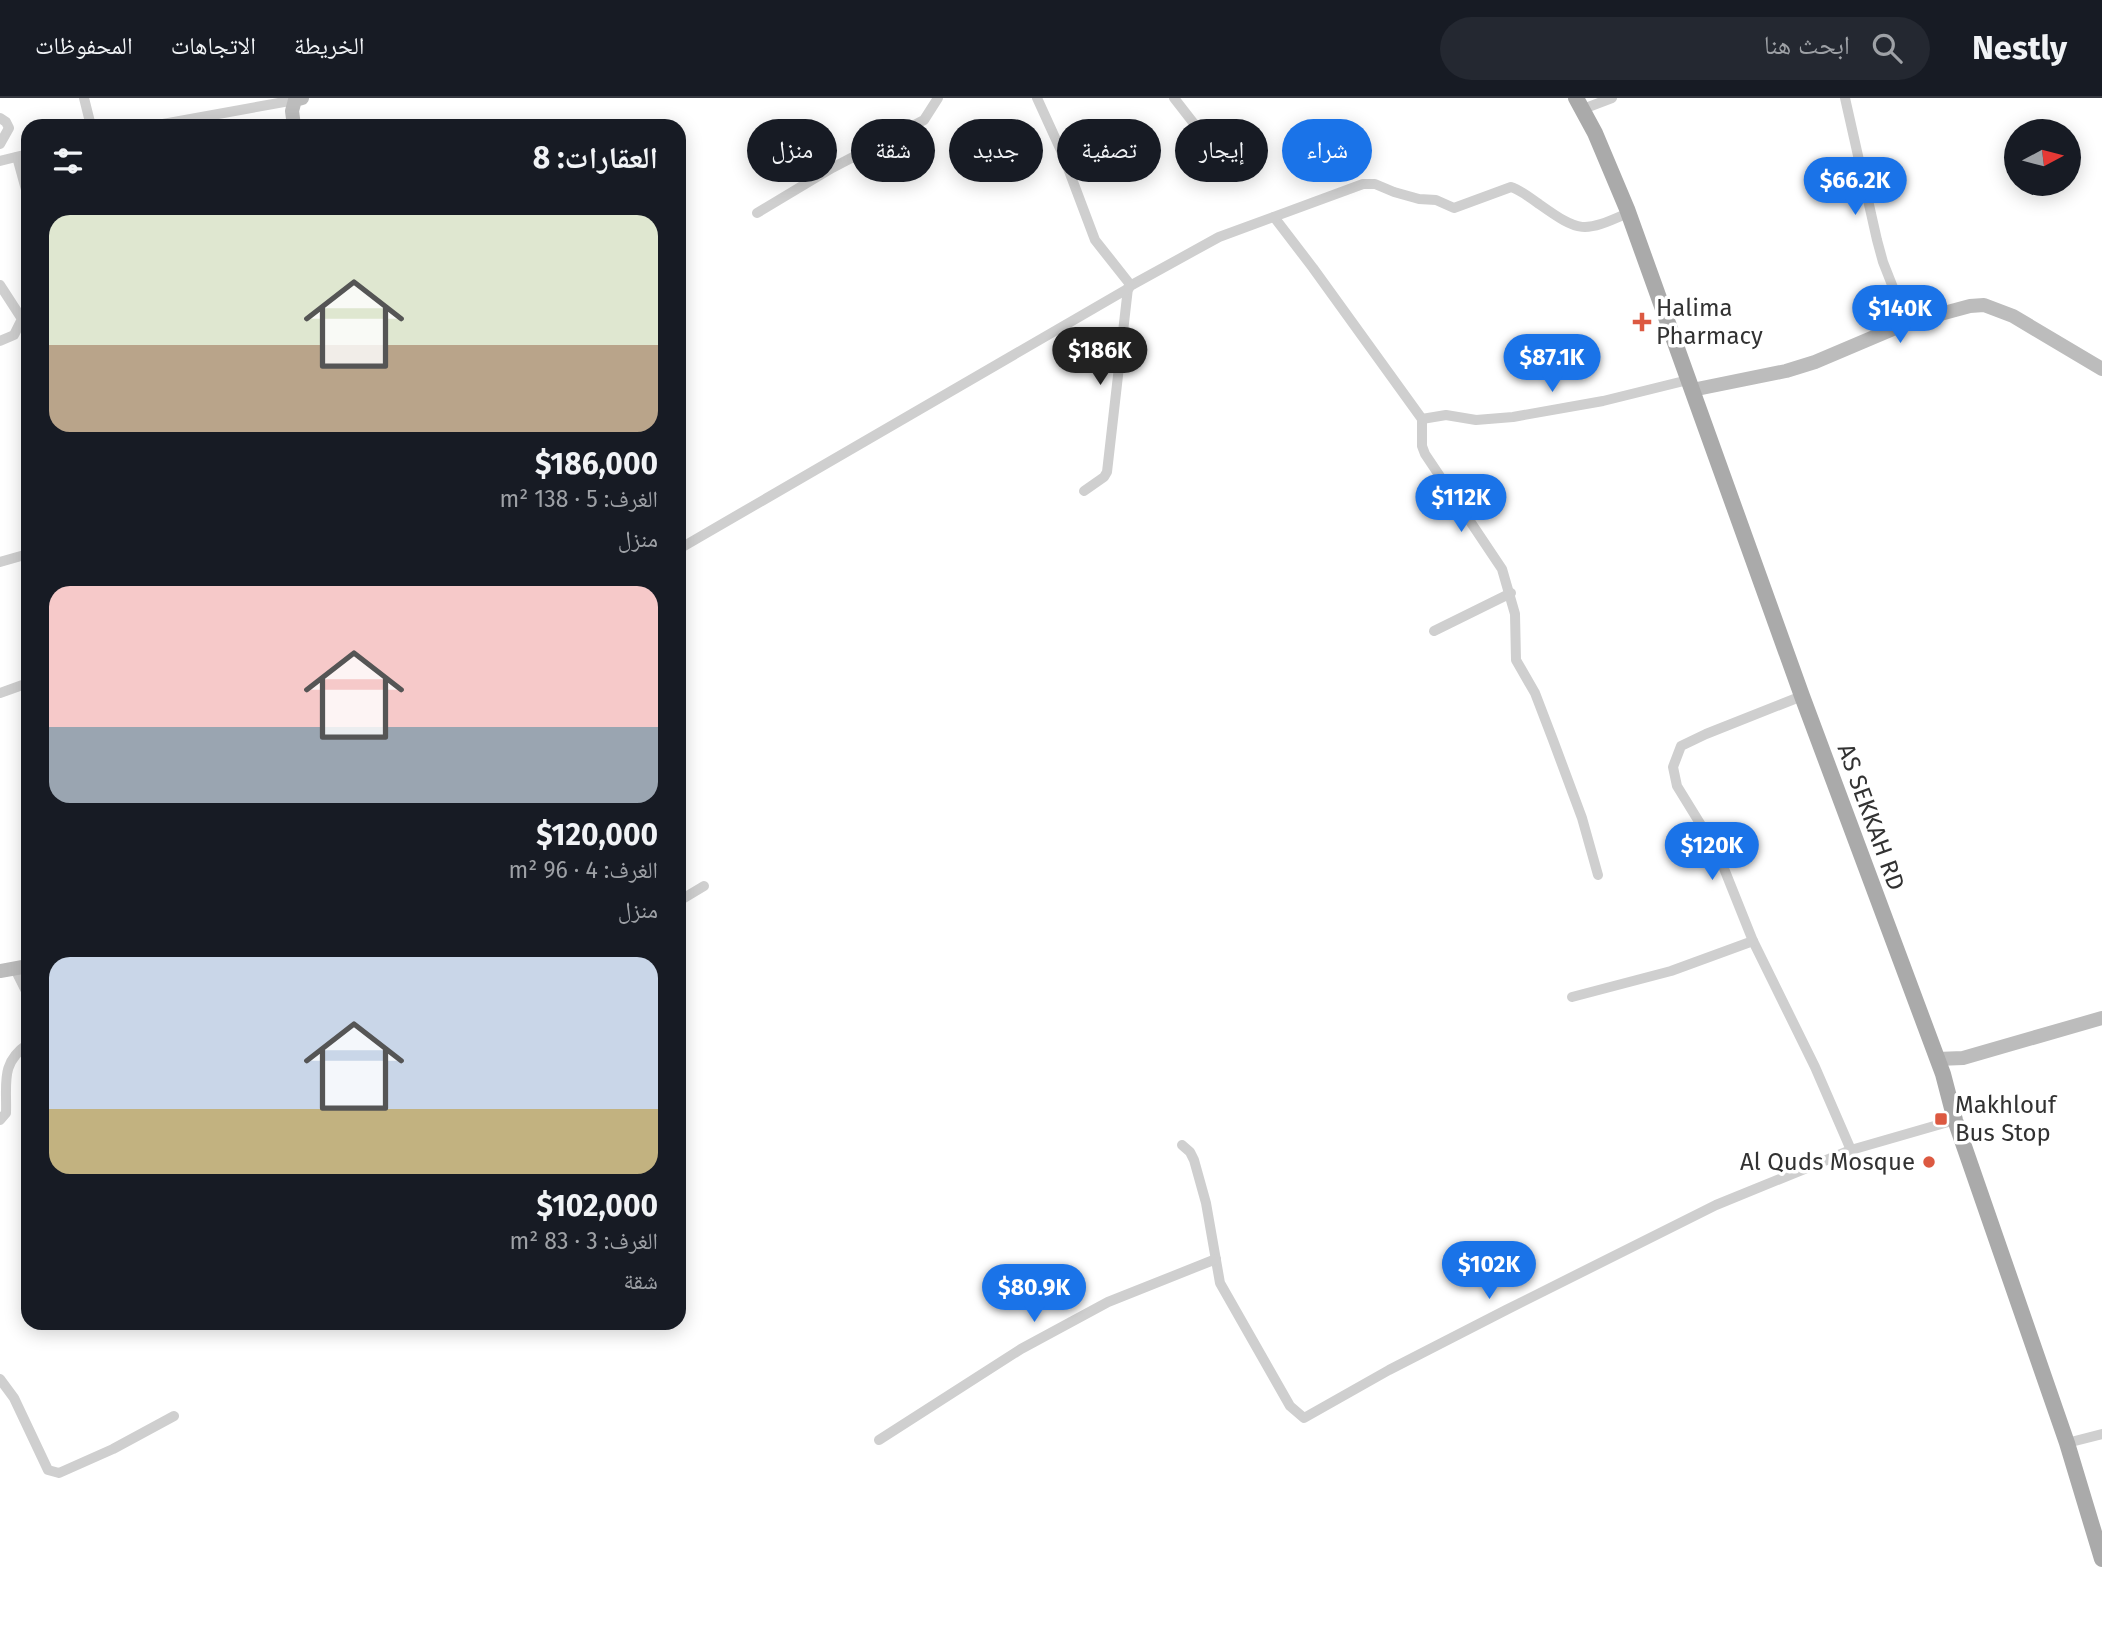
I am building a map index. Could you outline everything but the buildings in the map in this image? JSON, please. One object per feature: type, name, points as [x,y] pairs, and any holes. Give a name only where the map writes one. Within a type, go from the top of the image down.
[{"type":"main road","name":"AS SEKKAH RD","points":[[1580,104],[1628,213],[1802,696],[1940,1067],[1955,1120],[2067,1443],[2102,1559]]},
{"type":"street","points":[[84,98],[89,119]]},
{"type":"street","points":[[757,213],[832,168],[924,120],[938,98]]},
{"type":"street","points":[[1037,98],[1063,155],[1095,240],[1129,287],[1107,472],[1084,491]]},
{"type":"street","points":[[1174,98],[1190,119]]},
{"type":"street","points":[[1580,104],[1612,98]]},
{"type":"street","points":[[1844,98],[1877,240],[1907,324]]},
{"type":"street","points":[[190,119],[298,99]]},
{"type":"street","points":[[293,119],[292,111],[298,99]]},
{"type":"street","points":[[0,118],[9,130],[0,144]]},
{"type":"street","points":[[0,161],[21,155]]},
{"type":"street","points":[[686,545],[1219,237],[1368,182],[1419,199],[1436,200],[1454,208],[1511,187],[1554,215],[1583,228],[1596,228],[1628,213]]},
{"type":"street","points":[[1274,217],[1422,419],[1422,446],[1425,454],[1496,558],[1511,593],[1515,614],[1516,660],[1535,693],[1553,740],[1585,827],[1598,875]]},
{"type":"street","points":[[0,285],[21,317]]},
{"type":"street","points":[[1422,419],[1446,415],[1476,420],[1513,417],[1690,385],[1786,371],[1815,362],[1907,324],[1970,306],[1984,305],[2013,316],[2102,368]]},
{"type":"street","points":[[0,341],[14,335],[21,321]]},
{"type":"street","points":[[0,562],[21,556]]},
{"type":"street","points":[[1434,631],[1511,593]]},
{"type":"street","points":[[0,693],[21,686]]},
{"type":"street","points":[[1802,696],[1681,746],[1674,759],[1673,774],[1677,786],[1717,851],[1753,941],[1815,1067],[1851,1150]]},
{"type":"street","points":[[686,897],[704,886]]},
{"type":"street","points":[[1572,997],[1671,971],[1753,941]]},
{"type":"street","points":[[0,971],[21,967]]},
{"type":"street","points":[[1940,1067],[2102,1018]]},
{"type":"street","points":[[0,1120],[6,1113],[6,1070],[12,1056],[21,1049]]},
{"type":"street","points":[[1182,1145],[1194,1160],[1206,1203],[1220,1283],[1290,1406],[1304,1418],[1448,1340],[1716,1205],[1851,1150],[1955,1120]]},
{"type":"street","points":[[879,1440],[1021,1349],[1108,1302],[1216,1259]]},
{"type":"street","points":[[0,1380],[15,1398],[48,1470],[53,1473],[60,1473],[113,1449],[174,1416]]},
{"type":"street","points":[[2067,1443],[2102,1434]]},
{"type":"place","name":"Halima Pharmacy","points":[[1642,322]]},
{"type":"place","name":"Makhlouf Bus Stop","points":[[1941,1119]]},
{"type":"place","name":"Al Quds Mosque","points":[[1929,1162]]}]
